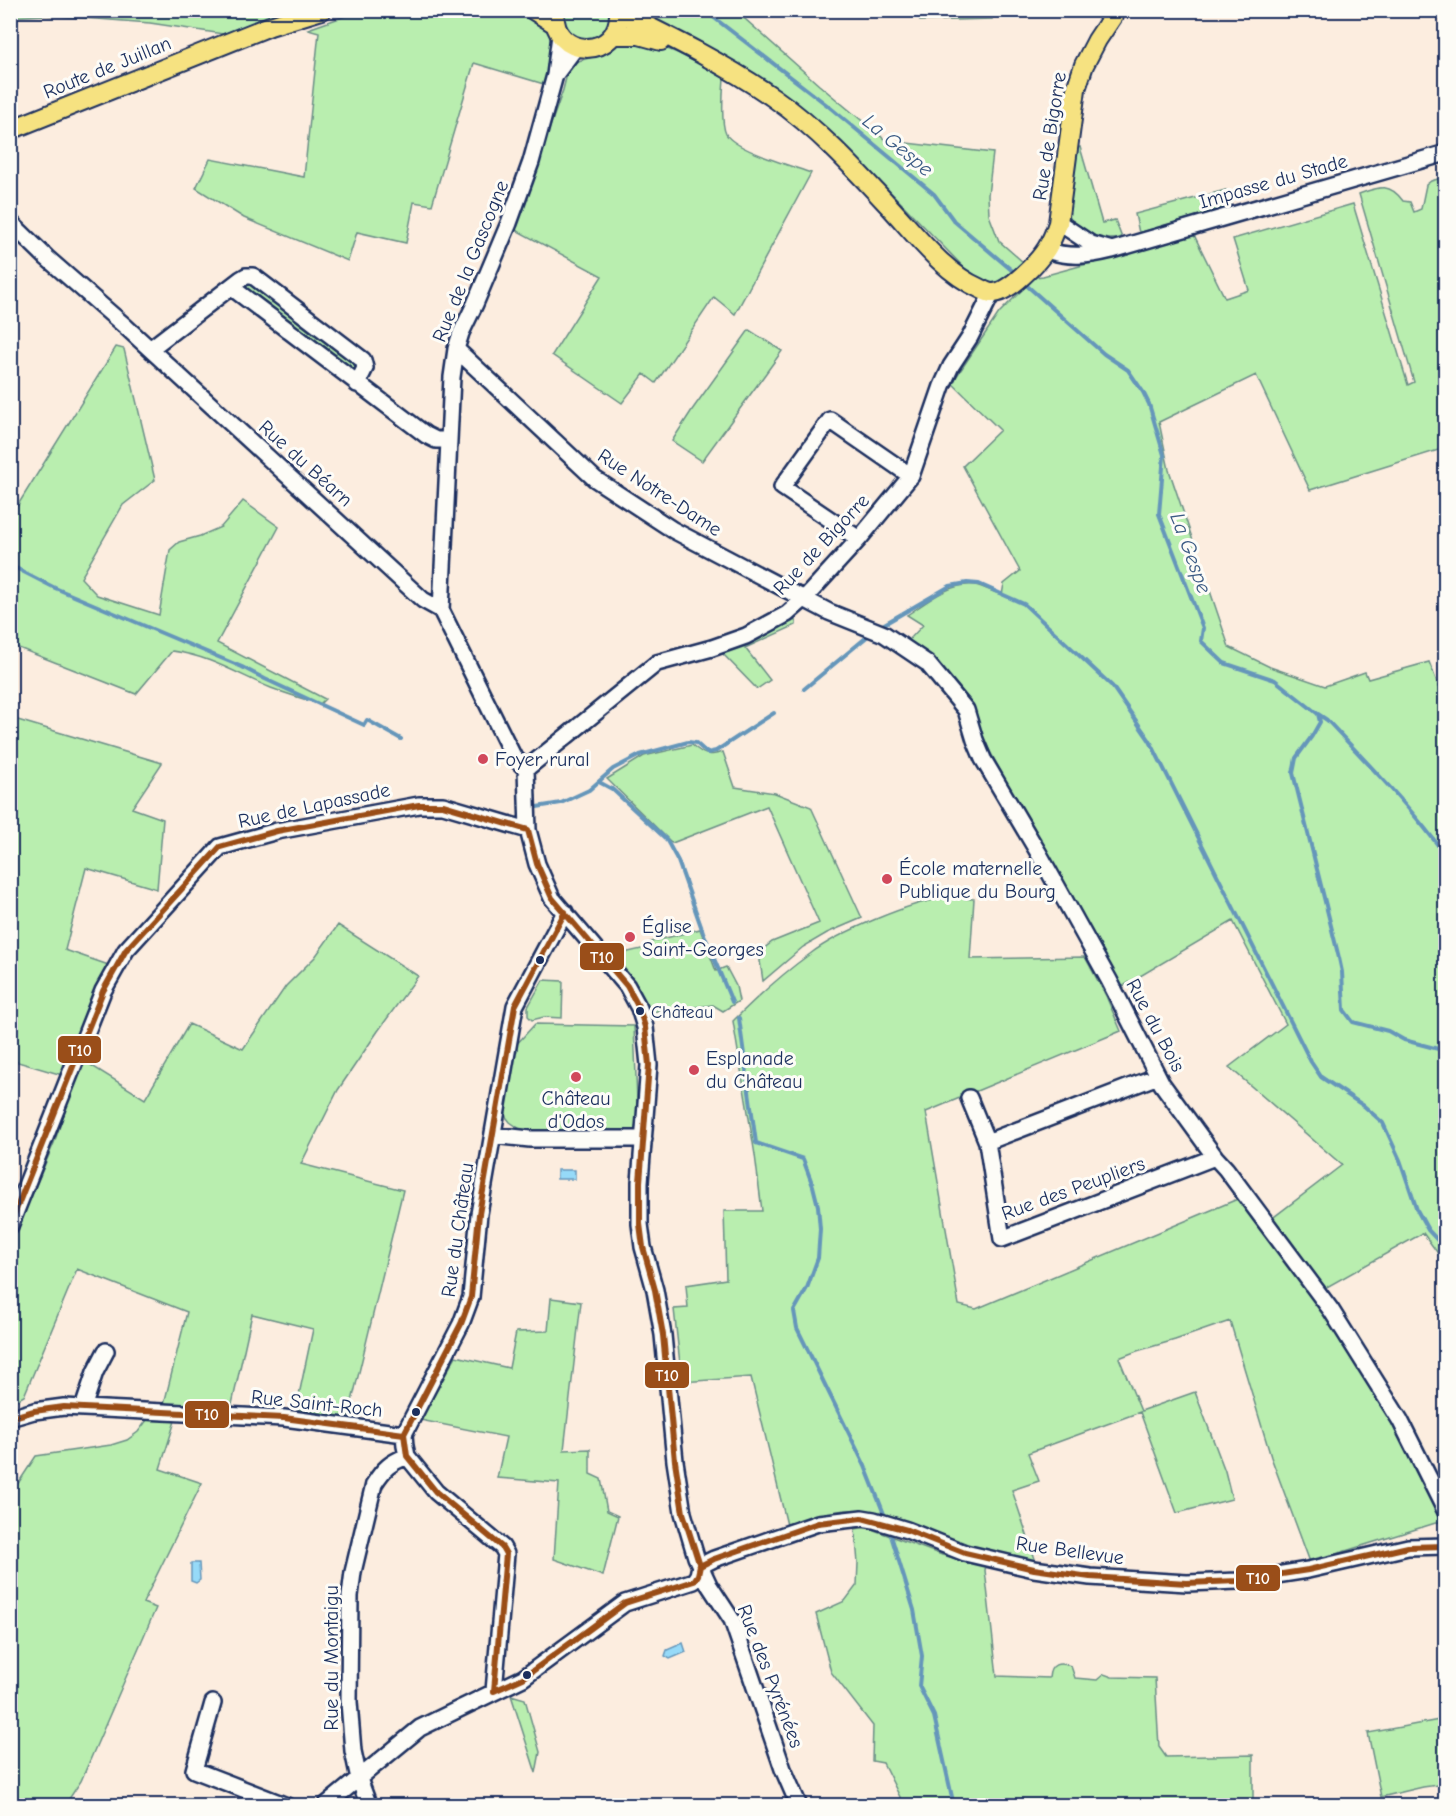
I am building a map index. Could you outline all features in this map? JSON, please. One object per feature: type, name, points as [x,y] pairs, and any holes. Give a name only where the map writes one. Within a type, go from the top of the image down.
[{"type":"main road","name":"Route de Juillan","points":[[10,130],[270,26],[322,10]]},
{"type":"main road","points":[[533,10],[556,23],[566,42],[587,49],[598,47],[614,35],[619,23],[619,11],[740,76],[775,99],[812,128],[946,266],[973,285],[992,293]]},
{"type":"main road","name":"Rue de Bigorre","points":[[992,293],[1010,286],[1030,269],[1046,250],[1053,236],[1058,223],[1076,89],[1084,65],[1117,10]]},
{"type":"main road","points":[[614,35],[639,35],[697,51]]},
{"type":"street","name":"Rue de la Gascogne","points":[[441,610],[452,377],[456,349],[509,223],[531,162],[555,75],[556,23]]},
{"type":"street","name":"Rue de la Gascogne","points":[[555,75],[576,47]]},
{"type":"street","name":"Impasse du Stade","points":[[1046,250],[1061,255],[1090,256],[1446,153]]},
{"type":"street","name":"Rue du Béarn","points":[[10,222],[423,600],[441,610]]},
{"type":"street","points":[[1058,223],[1091,244],[1112,249]]},
{"type":"street","points":[[150,349],[246,276],[253,276],[363,360],[365,368],[357,384]]},
{"type":"street","points":[[231,287],[426,435],[436,440],[449,440]]},
{"type":"street","name":"Rue de Bigorre","points":[[526,769],[657,663],[746,636],[787,614],[804,599],[859,539],[911,476],[942,386],[992,293]]},
{"type":"street","name":"Rue Notre-Dame","points":[[456,349],[595,479],[673,530],[804,599]]},
{"type":"street","points":[[859,539],[782,487],[830,420],[911,476]]},
{"type":"street","name":"Rue du Bois","points":[[804,599],[829,612],[884,634],[901,645],[927,663],[966,710],[983,759],[1103,970],[1158,1076],[1215,1157],[1331,1310],[1400,1420],[1446,1512]]},
{"type":"street","points":[[441,610],[513,756],[526,769]]},
{"type":"street","name":"Rue des Pyrénées","points":[[526,769],[528,830],[537,864],[552,898],[627,987],[639,1008],[645,1027],[649,1065],[640,1182],[640,1224],[663,1335],[675,1461],[683,1513],[700,1566],[709,1585],[732,1620],[783,1769],[799,1806]]},
{"type":"street","name":"Rue de Lapassade","points":[[10,1226],[103,991],[126,950],[220,847],[277,831],[419,805],[443,805],[528,830]]},
{"type":"street","name":"Rue du Château","points":[[405,1434],[461,1324],[471,1297],[478,1214],[515,1006],[565,912]]},
{"type":"street","points":[[987,1142],[1158,1076]]},
{"type":"street","name":"Rue des Peupliers","points":[[969,1098],[987,1142],[1002,1239],[1215,1157]]},
{"type":"street","points":[[493,1135],[530,1139],[644,1139]]},
{"type":"street","points":[[83,1408],[95,1372],[106,1351]]},
{"type":"street","name":"Rue Saint-Roch","points":[[10,1418],[34,1411],[64,1407],[284,1418],[405,1434]]},
{"type":"street","points":[[405,1434],[407,1456],[436,1492],[502,1547],[506,1554],[494,1691]]},
{"type":"street","name":"Rue du Montaigu","points":[[369,1806],[359,1779],[353,1751],[350,1702],[350,1596],[374,1484],[392,1462],[407,1456]]},
{"type":"street","name":"Rue Bellevue","points":[[700,1566],[818,1523],[862,1518],[907,1530],[964,1553],[1034,1569],[1090,1577],[1187,1583],[1238,1581],[1308,1570],[1408,1547],[1446,1546]]},
{"type":"street","points":[[325,1806],[420,1728],[523,1678],[625,1603],[694,1581],[700,1566]]},
{"type":"street","points":[[213,1703],[194,1770],[287,1806]]},
{"type":"green space","points":[[369,10],[519,11],[541,19],[553,37],[547,85],[474,63],[432,205],[414,202],[406,243],[357,232],[348,261],[244,218],[196,188],[210,159],[304,177],[319,32],[308,29]]},
{"type":"green space","points":[[10,11],[290,11],[223,34],[150,23],[44,15],[11,17]]},
{"type":"green space","points":[[560,11],[612,11],[602,35],[598,38],[585,39],[566,31],[561,23]]},
{"type":"green space","points":[[631,11],[736,11],[819,85],[895,148],[898,142],[993,153],[988,195],[989,215],[999,241],[1024,263],[1008,277],[998,282],[977,281],[871,172],[799,105],[721,56]]},
{"type":"green space","points":[[918,11],[990,11],[992,19],[920,21]]},
{"type":"green space","points":[[633,40],[669,50],[724,78],[723,123],[726,134],[731,140],[752,152],[811,173],[735,314],[714,297],[656,383],[644,374],[622,403],[552,355],[602,276],[514,229],[563,90],[569,66],[578,61],[604,54],[617,45]]},
{"type":"green space","points":[[1080,147],[1102,223],[1115,220],[1122,238],[1107,239],[1091,236],[1078,229],[1069,216],[1073,149]]},
{"type":"green space","points":[[1445,177],[1445,448],[1310,490],[1256,375],[1159,422],[1169,470],[1229,647],[1270,667],[1325,686],[1365,672],[1368,679],[1429,662],[1445,702],[1445,1263],[1423,1233],[1316,1293],[1384,1406],[1442,1521],[1310,1562],[1271,1457],[1230,1321],[1119,1358],[1141,1411],[1195,1392],[1225,1471],[1232,1499],[1177,1513],[1140,1412],[1028,1453],[1039,1481],[1012,1490],[1036,1562],[972,1547],[894,1518],[859,1510],[823,1514],[787,1525],[751,1377],[682,1382],[674,1309],[688,1308],[686,1285],[726,1279],[724,1211],[762,1211],[733,1021],[780,978],[822,946],[875,919],[914,905],[946,898],[974,899],[970,959],[1085,957],[1106,996],[1121,1031],[926,1112],[959,1305],[976,1309],[1240,1198],[1262,1226],[1342,1165],[1229,1067],[1286,1024],[1233,921],[1120,988],[1101,958],[979,731],[971,707],[931,656],[908,641],[923,625],[907,615],[931,599],[948,590],[966,585],[975,585],[1002,595],[1004,584],[1020,571],[963,466],[1000,430],[952,383],[999,313],[1035,277],[1194,235],[1225,298],[1249,290],[1233,239],[1353,204],[1408,385],[1414,382],[1359,194],[1378,188],[1388,189],[1403,201],[1410,202],[1414,212],[1421,209],[1426,185]]},
{"type":"green space","points":[[1226,190],[1231,206],[1139,233],[1135,214]]},
{"type":"green space","points":[[250,280],[314,335],[316,333],[360,361],[355,376],[289,321],[257,305],[242,285]]},
{"type":"green space","points":[[749,330],[782,351],[702,461],[672,441]]},
{"type":"green space","points":[[116,347],[124,349],[155,480],[123,505],[81,578],[97,595],[159,615],[170,550],[179,542],[221,527],[243,501],[279,527],[217,643],[325,699],[320,704],[271,688],[211,661],[186,653],[172,651],[136,694],[11,645],[11,516]]},
{"type":"green space","points":[[791,620],[796,621],[796,625],[745,648],[770,680],[757,689],[722,653]]},
{"type":"green space","points":[[11,718],[162,763],[132,808],[163,819],[157,889],[86,868],[65,950],[123,970],[99,1018],[84,1061],[145,1099],[189,1024],[243,1049],[286,986],[315,957],[338,925],[418,976],[338,1090],[301,1164],[403,1190],[348,1418],[296,1409],[313,1329],[252,1314],[231,1409],[164,1404],[187,1312],[77,1269],[24,1396],[11,1403],[11,1244],[54,1143],[76,1079],[11,1060]]},
{"type":"green space","points":[[692,745],[706,754],[723,752],[735,787],[775,793],[811,807],[862,918],[827,933],[803,947],[763,981],[760,961],[762,950],[772,942],[819,923],[767,806],[672,843],[607,779],[644,756]]},
{"type":"green space","points":[[700,929],[716,971],[726,967],[736,986],[739,1001],[723,1011],[713,1005],[648,1012],[611,956],[646,948],[647,943]]},
{"type":"green space","points":[[543,980],[563,981],[562,1018],[544,1017],[532,1020],[528,1016],[528,1007]]},
{"type":"green space","points":[[535,1024],[634,1026],[638,1127],[632,1134],[523,1131],[510,1122],[503,1113],[514,1047]]},
{"type":"green space","points":[[551,1298],[581,1302],[564,1450],[590,1449],[590,1474],[601,1479],[607,1511],[618,1516],[603,1576],[554,1559],[559,1483],[497,1478],[506,1437],[420,1420],[456,1356],[509,1368],[516,1332],[548,1331]]},
{"type":"green space","points":[[147,1420],[175,1421],[160,1469],[202,1483],[143,1603],[156,1608],[81,1781],[65,1805],[11,1805],[11,1494],[36,1456],[111,1445],[127,1440],[138,1432]]},
{"type":"green space","points":[[866,1527],[942,1555],[986,1566],[997,1676],[1049,1678],[1053,1667],[1063,1664],[1071,1666],[1075,1678],[1097,1680],[1104,1674],[1112,1677],[1155,1678],[1159,1747],[1166,1757],[1253,1755],[1253,1805],[904,1805],[883,1763],[872,1761],[873,1726],[831,1672],[816,1614],[845,1601],[857,1585],[855,1529]]},
{"type":"green space","points":[[511,1695],[525,1699],[540,1752],[536,1773]]},
{"type":"green space","points":[[1445,1719],[1445,1784],[1381,1797],[1368,1733]]},
{"type":"water","points":[[557,1170],[575,1170],[575,1179],[557,1179]]},
{"type":"water","points":[[191,1563],[199,1563],[200,1580],[196,1583],[191,1581]]},
{"type":"water","points":[[683,1643],[686,1652],[670,1659],[665,1656],[667,1650]]},
{"type":"waterway","name":"La Gespe","points":[[704,10],[827,105],[934,194],[954,221],[1015,273]]},
{"type":"waterway","name":"La Gespe","points":[[1024,283],[1104,354],[1128,370],[1149,404],[1164,455],[1159,514],[1203,628],[1201,641],[1224,663],[1275,680],[1318,714],[1320,722],[1296,758],[1293,773],[1339,958],[1344,1010],[1353,1022],[1388,1031],[1404,1040],[1446,1051]]},
{"type":"waterway","points":[[10,565],[55,588],[242,667],[364,725],[367,720],[401,739]]},
{"type":"waterway","points":[[879,627],[950,586],[967,583],[979,584],[1024,604],[1112,686],[1150,741],[1311,1062],[1321,1077],[1364,1106],[1383,1123],[1400,1160],[1417,1210],[1428,1230],[1446,1249]]},
{"type":"waterway","points":[[804,689],[868,636]]},
{"type":"waterway","points":[[537,807],[561,803],[589,790],[613,769],[640,755],[688,742],[696,743],[707,753],[716,751],[774,713]]},
{"type":"waterway","points":[[1318,714],[1327,720],[1389,786],[1446,856]]},
{"type":"waterway","points":[[599,782],[612,789],[666,839],[678,861],[703,932],[732,1002]]},
{"type":"waterway","points":[[739,1018],[756,1143],[803,1159],[818,1206],[820,1229],[818,1258],[807,1288],[794,1311],[797,1328],[865,1466],[886,1519]]},
{"type":"waterway","points":[[889,1529],[914,1610],[922,1656],[919,1686],[934,1716],[954,1806]]},
{"type":"transit line","name":"T10","points":[[10,1225],[103,991],[126,950],[220,847],[277,831],[419,805],[443,805],[528,830]]},
{"type":"transit line","name":"T10","points":[[528,830],[537,864],[552,898],[627,986],[639,1008],[645,1027],[649,1065],[640,1182],[640,1224],[663,1335],[675,1461],[683,1513],[700,1566]]},
{"type":"transit line","name":"T10","points":[[494,1691],[506,1554],[502,1547],[436,1492],[407,1456],[404,1434],[461,1324],[471,1297],[479,1214],[515,1006],[565,912]]},
{"type":"transit line","name":"T10","points":[[10,1418],[34,1411],[64,1407],[284,1418],[404,1434]]},
{"type":"transit line","name":"T10","points":[[700,1566],[818,1523],[862,1518],[907,1530],[965,1553],[1034,1569],[1090,1577],[1187,1583],[1238,1581],[1308,1570],[1408,1547],[1446,1546]]},
{"type":"transit line","name":"T10","points":[[494,1691],[523,1678],[625,1603],[694,1581],[700,1566]]},
{"type":"place","name":"Foyer rural","points":[[483,759]]},
{"type":"place","name":"École maternelle Publique du Bourg","points":[[887,879]]},
{"type":"place","name":"Église Saint-Georges","points":[[630,937]]},
{"type":"place","name":"Château","points":[[640,1011]]},
{"type":"place","name":"Esplanade du Château","points":[[694,1070]]},
{"type":"place","name":"Château d'Odos","points":[[576,1077]]}]
